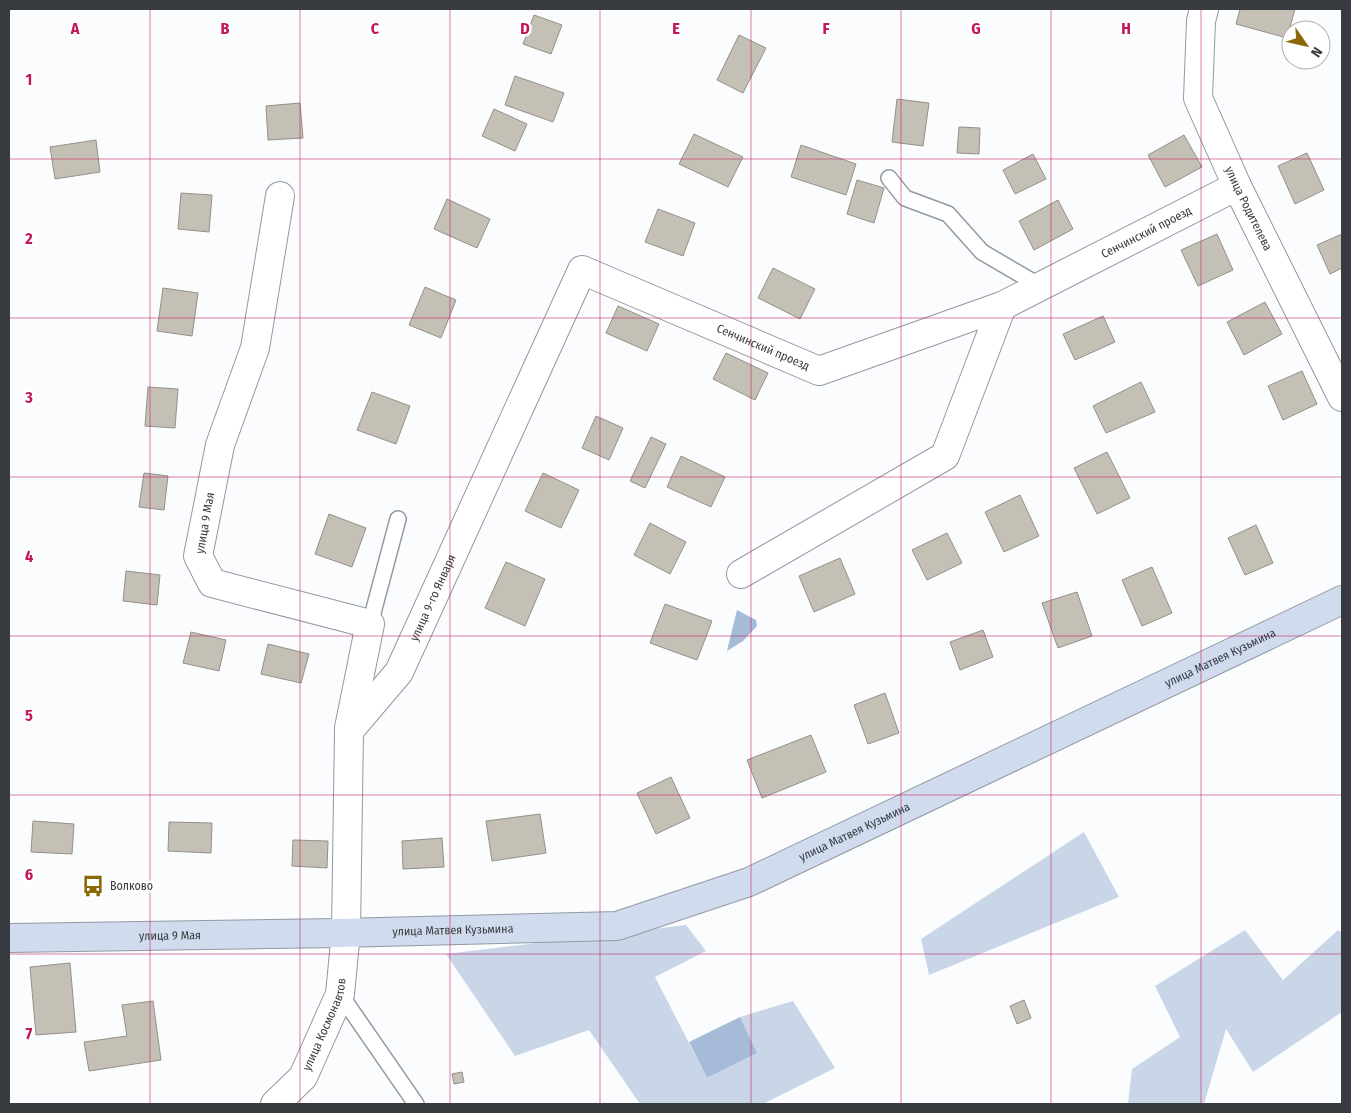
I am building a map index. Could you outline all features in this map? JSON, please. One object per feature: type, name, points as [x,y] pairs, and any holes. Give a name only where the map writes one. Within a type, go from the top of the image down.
[{"type":"main road","name":"улица Матвея Кузьмина","points":[[339,932],[617,926],[627,923],[749,882],[1342,600]]},
{"type":"main road","name":"улица 9 Мая","points":[[9,938],[339,932]]},
{"type":"street","name":"улица Родителева","points":[[1204,9],[1201,21],[1198,98],[1237,186],[1340,386]]},
{"type":"street","name":"Сенчинский проезд","points":[[582,270],[819,372],[1002,306],[1237,186]]},
{"type":"street","name":"улица 9 Мая","points":[[280,196],[255,348],[220,444],[198,556],[212,583],[370,624]]},
{"type":"street","name":"улица 9-го Января","points":[[349,731],[399,672],[582,270]]},
{"type":"street","points":[[741,574],[945,456],[1002,306]]},
{"type":"street","points":[[339,932],[349,731],[370,624]]},
{"type":"street","name":"улица Космонавтов","points":[[275,1104],[303,1077],[340,994],[339,932]]},
{"type":"lane","points":[[889,178],[905,198],[948,214],[982,252],[1040,286]]},
{"type":"lane","points":[[370,624],[398,519]]},
{"type":"lane","points":[[340,994],[416,1104]]},
{"type":"shaded area","points":[[737,610],[756,620],[757,626],[743,641],[727,651]]},
{"type":"shaded area","points":[[1084,832],[1119,897],[929,975],[921,939]]},
{"type":"shaded area","points":[[686,925],[706,951],[655,977],[707,1078],[757,1053],[740,1017],[793,1001],[835,1068],[763,1104],[640,1104],[589,1030],[515,1056],[446,954]]},
{"type":"shaded area","points":[[1245,930],[1283,980],[1338,930],[1342,933],[1342,1012],[1253,1072],[1226,1029],[1204,1104],[1128,1104],[1132,1069],[1180,1037],[1155,986]]},
{"type":"shaded area","points":[[740,1017],[757,1053],[707,1078],[689,1042]]},
{"type":"building","points":[[1240,9],[1295,9],[1292,20],[1281,20],[1281,36],[1236,24]]},
{"type":"building","points":[[534,15],[562,25],[551,54],[523,44]]},
{"type":"building","points":[[739,35],[766,48],[743,93],[717,80]]},
{"type":"building","points":[[515,76],[564,93],[553,122],[505,105]]},
{"type":"building","points":[[897,99],[929,103],[923,146],[892,142]]},
{"type":"building","points":[[300,103],[303,138],[268,140],[266,106]]},
{"type":"building","points":[[494,109],[527,124],[515,151],[482,136]]},
{"type":"building","points":[[959,127],[980,128],[979,154],[957,153]]},
{"type":"building","points":[[694,134],[743,157],[728,187],[679,164]]},
{"type":"building","points":[[1184,135],[1202,167],[1165,187],[1148,155]]},
{"type":"building","points":[[96,140],[100,172],[55,179],[50,147]]},
{"type":"building","points":[[801,145],[856,164],[846,195],[791,177]]},
{"type":"building","points":[[1307,153],[1324,190],[1295,204],[1278,166]]},
{"type":"building","points":[[1033,154],[1046,179],[1015,194],[1003,170]]},
{"type":"building","points":[[857,180],[884,188],[874,223],[847,214]]},
{"type":"building","points":[[181,193],[212,195],[209,232],[178,229]]},
{"type":"building","points":[[447,199],[490,219],[477,248],[434,229]]},
{"type":"building","points":[[1058,200],[1073,229],[1034,250],[1019,221]]},
{"type":"building","points":[[658,209],[695,223],[683,256],[645,242]]},
{"type":"building","points":[[1217,234],[1233,270],[1198,286],[1181,250]]},
{"type":"building","points":[[1342,234],[1342,268],[1330,274],[1317,245]]},
{"type":"building","points":[[773,268],[815,289],[800,319],[758,298]]},
{"type":"building","points":[[425,287],[456,300],[441,338],[409,325]]},
{"type":"building","points":[[163,288],[198,293],[192,336],[157,331]]},
{"type":"building","points":[[1265,302],[1282,334],[1244,355],[1227,322]]},
{"type":"building","points":[[618,306],[659,324],[647,351],[606,333]]},
{"type":"building","points":[[1103,316],[1115,342],[1075,360],[1063,334]]},
{"type":"building","points":[[726,353],[768,373],[755,400],[713,379]]},
{"type":"building","points":[[1302,371],[1317,404],[1283,420],[1268,386]]},
{"type":"building","points":[[1141,382],[1155,412],[1106,433],[1093,406]]},
{"type":"building","points":[[148,387],[178,389],[175,428],[145,426]]},
{"type":"building","points":[[372,392],[410,406],[396,444],[357,430]]},
{"type":"building","points":[[596,416],[623,428],[609,460],[582,448]]},
{"type":"building","points":[[651,437],[666,444],[645,488],[630,481]]},
{"type":"building","points":[[1107,452],[1130,498],[1097,514],[1074,468]]},
{"type":"building","points":[[681,456],[725,477],[711,507],[667,487]]},
{"type":"building","points":[[144,473],[168,476],[164,510],[139,507]]},
{"type":"building","points":[[543,473],[579,490],[561,528],[525,511]]},
{"type":"building","points":[[1020,495],[1039,536],[1004,552],[985,512]]},
{"type":"building","points":[[329,514],[366,528],[352,567],[315,554]]},
{"type":"building","points":[[650,523],[686,542],[670,574],[634,555]]},
{"type":"building","points":[[1256,525],[1273,563],[1245,575],[1228,538]]},
{"type":"building","points":[[947,533],[962,563],[927,580],[912,550]]},
{"type":"building","points":[[840,558],[855,594],[814,612],[799,576]]},
{"type":"building","points":[[506,562],[545,579],[525,626],[485,608]]},
{"type":"building","points":[[1152,567],[1172,613],[1142,626],[1122,580]]},
{"type":"building","points":[[126,571],[160,575],[157,605],[123,601]]},
{"type":"building","points":[[1077,592],[1092,636],[1058,648],[1042,603]]},
{"type":"building","points":[[665,604],[712,621],[697,660],[650,643]]},
{"type":"building","points":[[983,630],[993,657],[960,670],[950,642]]},
{"type":"building","points":[[191,632],[226,640],[219,671],[183,663]]},
{"type":"building","points":[[268,644],[309,654],[301,683],[261,674]]},
{"type":"building","points":[[885,693],[899,733],[868,744],[854,705]]},
{"type":"building","points":[[811,735],[826,772],[762,798],[747,760]]},
{"type":"building","points":[[671,777],[690,818],[656,834],[637,793]]},
{"type":"building","points":[[540,814],[546,853],[492,861],[486,821]]},
{"type":"building","points":[[33,821],[74,824],[72,854],[31,852]]},
{"type":"building","points":[[169,822],[212,823],[211,853],[168,851]]},
{"type":"building","points":[[442,838],[444,867],[403,869],[402,841]]},
{"type":"building","points":[[293,840],[328,841],[327,868],[292,866]]},
{"type":"building","points":[[70,963],[76,1032],[36,1035],[30,967]]},
{"type":"building","points":[[1024,1000],[1031,1018],[1017,1024],[1010,1006]]},
{"type":"building","points":[[153,1001],[161,1060],[89,1071],[84,1042],[127,1036],[122,1005]]},
{"type":"building","points":[[462,1072],[464,1082],[454,1084],[452,1074]]},
{"type":"place","name":"Волково","points":[[93,886]]}]
